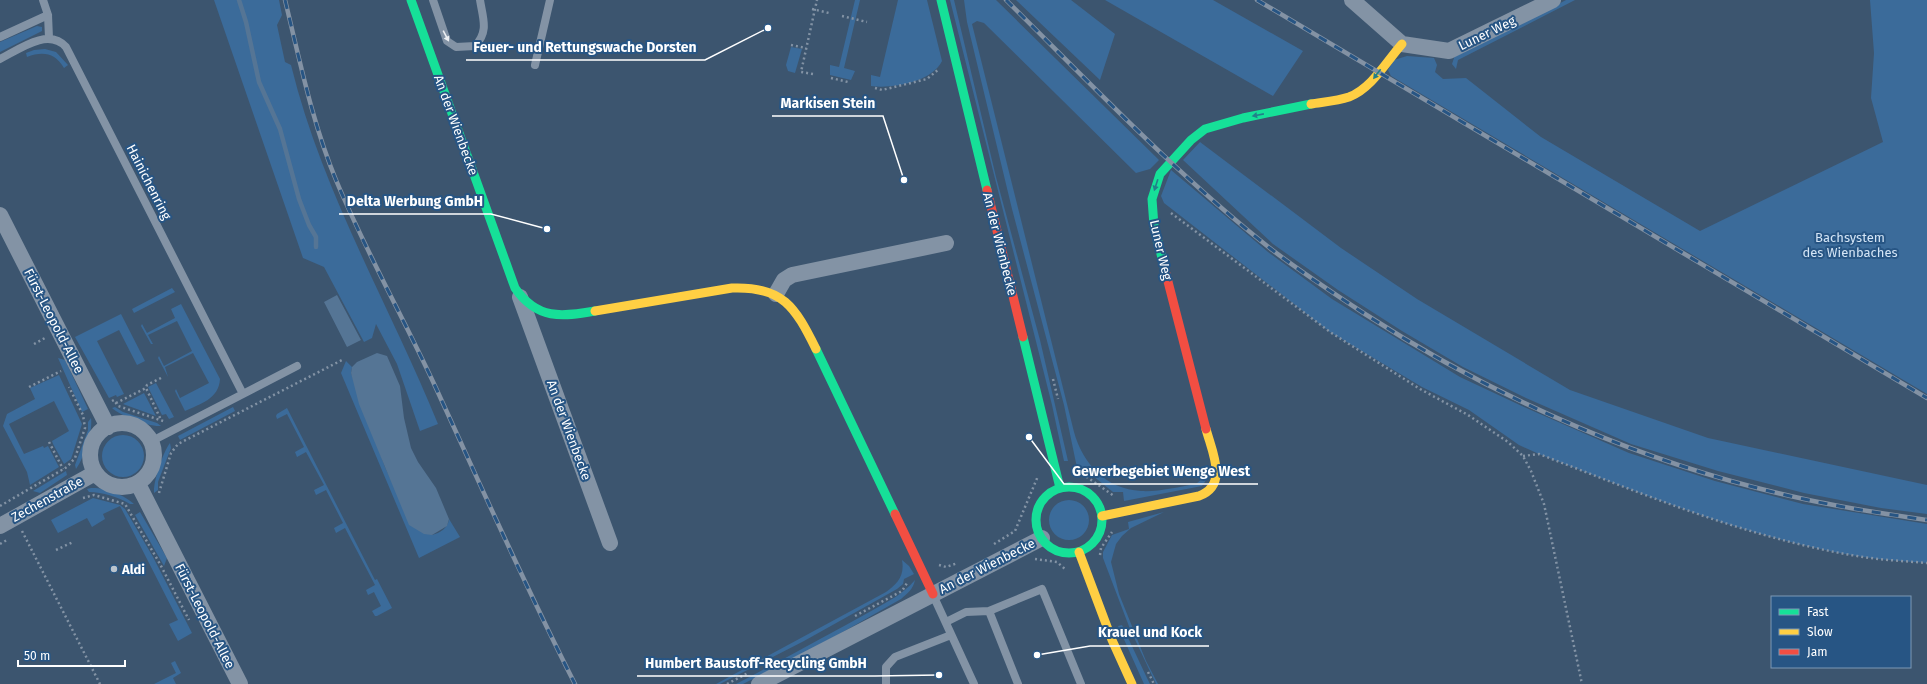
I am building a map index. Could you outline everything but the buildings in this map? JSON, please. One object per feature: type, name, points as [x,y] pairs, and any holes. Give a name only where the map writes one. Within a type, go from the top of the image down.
[{"type":"street","name":"An der Wienbecke","points":[[411,0],[511,280],[519,295],[610,543]]},
{"type":"street","name":"An der Wienbecke","points":[[941,0],[1060,488]]},
{"type":"street","points":[[1352,0],[1402,44]]},
{"type":"street","name":"Luner Weg","points":[[1102,516],[1199,496],[1212,490],[1216,484],[1217,472],[1154,226],[1152,199],[1160,174],[1191,140],[1205,129],[1243,118],[1348,97],[1356,94],[1373,80],[1402,44],[1449,51],[1553,0]]},
{"type":"street","name":"Fürst-Leopold-Allee","points":[[0,215],[108,426]]},
{"type":"street","points":[[776,294],[784,280],[792,275],[946,243]]},
{"type":"street","name":"An der Wienbecke","points":[[519,295],[527,304],[538,311],[564,316],[732,288],[756,287],[776,294],[787,302],[796,312],[814,346],[933,594]]},
{"type":"street","points":[[118,423],[128,423],[142,430],[152,441],[154,456],[152,470],[146,478],[138,484],[128,487],[111,486],[101,480],[95,473],[90,460],[90,450],[94,440],[100,432],[108,426],[118,423]]},
{"type":"street","name":"Zechenstraße","points":[[0,526],[95,473]]},
{"type":"street","name":"Fürst-Leopold-Allee","points":[[138,484],[240,684]]},
{"type":"street","points":[[1071,487],[1087,493],[1099,505],[1102,516],[1102,525],[1094,542],[1079,552],[1069,553],[1058,551],[1049,546],[1042,538],[1036,519],[1038,509],[1043,500],[1050,493],[1060,488],[1071,487]]},
{"type":"street","name":"An der Wienbecke","points":[[757,677],[933,594],[1042,538]]},
{"type":"street","points":[[1079,552],[1110,634],[1132,684]]},
{"type":"lane","points":[[0,59],[32,43],[49,38],[48,15],[43,0]]},
{"type":"lane","points":[[433,0],[447,41],[456,47],[475,46],[483,37],[484,26],[480,0]]},
{"type":"lane","points":[[535,66],[550,0]]},
{"type":"lane","points":[[0,37],[48,15]]},
{"type":"lane","name":"Hainichenring","points":[[49,38],[62,42],[66,47],[243,394]]},
{"type":"lane","points":[[152,441],[297,366]]},
{"type":"lane","points":[[946,622],[966,612],[989,611],[1042,589],[1081,684]]},
{"type":"lane","points":[[933,594],[974,684]]},
{"type":"lane","points":[[989,611],[1018,684]]},
{"type":"lane","points":[[886,684],[886,667],[895,657],[952,635]]},
{"type":"path","points":[[813,74],[801,72],[817,0]]},
{"type":"path","points":[[814,10],[829,13]]},
{"type":"path","points":[[842,16],[867,22]]},
{"type":"path","points":[[791,45],[806,48]]},
{"type":"path","points":[[875,88],[882,90],[927,79],[941,66]]},
{"type":"path","points":[[831,78],[848,82]]},
{"type":"path","points":[[1152,199],[1330,332],[1420,389],[1468,415],[1508,442],[1523,456],[1531,471],[1544,504],[1582,684]]},
{"type":"path","points":[[34,344],[44,338]]},
{"type":"path","points":[[157,499],[171,453],[178,444],[344,359]]},
{"type":"path","points":[[29,387],[60,372]]},
{"type":"path","points":[[116,403],[146,388],[147,385],[161,378]]},
{"type":"path","points":[[146,388],[161,420]]},
{"type":"path","points":[[114,400],[118,406],[166,422]]},
{"type":"path","points":[[0,506],[67,467],[75,458],[85,428],[83,415]]},
{"type":"path","points":[[49,442],[63,469]]},
{"type":"path","points":[[1523,456],[1539,454],[1707,518],[1789,542],[1858,556],[1927,563]]},
{"type":"path","points":[[1072,465],[1076,470],[1091,479],[1116,499]]},
{"type":"path","points":[[992,546],[1015,531],[1020,522],[1038,474]]},
{"type":"path","points":[[78,501],[94,495],[125,504],[160,564],[193,628]]},
{"type":"path","points":[[16,535],[28,528]]},
{"type":"path","points":[[1099,556],[1106,539],[1115,531]]},
{"type":"path","points":[[22,532],[100,684]]},
{"type":"path","points":[[0,544],[10,539]]},
{"type":"path","points":[[56,550],[73,542]]},
{"type":"path","points":[[1030,557],[1037,560],[1056,562],[1068,572]]},
{"type":"path","points":[[853,617],[902,591],[914,577],[938,565],[946,567],[960,563]]},
{"type":"path","points":[[727,684],[757,677]]},
{"type":"green space","points":[[214,0],[279,0],[282,15],[277,25],[285,62],[291,65],[304,112],[320,158],[338,203],[419,379],[438,424],[420,431],[397,364],[376,324],[372,338],[364,342],[324,267],[303,258]]},
{"type":"green space","points":[[855,0],[860,0],[844,68],[855,71],[851,80],[830,75],[830,65],[839,67]]},
{"type":"green space","points":[[898,0],[927,0],[942,61],[930,74],[921,79],[900,85],[880,87],[871,86],[871,75],[880,77]]},
{"type":"green space","points":[[950,0],[954,0],[996,177],[1040,340],[1068,461],[1064,461],[1052,405]]},
{"type":"green space","points":[[964,0],[996,0],[1159,160],[1150,169],[1136,173],[984,23],[977,21],[972,24],[1078,444],[1083,454],[1098,473],[1107,480],[1128,489],[1155,491],[1196,484],[1203,478],[1206,465],[1211,473],[1202,486],[1124,501],[1123,492],[1113,492],[1093,476],[1079,470],[1076,463],[1064,405],[1012,209],[967,22]]},
{"type":"green space","points":[[1016,0],[1071,0],[1115,34],[1100,80]]},
{"type":"green space","points":[[1105,0],[1213,0],[1303,51],[1273,96]]},
{"type":"green space","points":[[1566,0],[1575,0],[1458,60],[1456,69],[1452,64],[1455,55],[1460,52],[1514,28]]},
{"type":"green space","name":"Bachsystem des Wienbaches","points":[[1870,0],[1927,0],[1927,394],[1391,76],[1388,70],[1394,60],[1407,56],[1434,58],[1437,65],[1435,72],[1443,79],[1466,78],[1541,137],[1700,231],[1883,142],[1871,98],[1874,53]]},
{"type":"green space","points":[[37,26],[42,27],[42,31],[0,52],[0,42]]},
{"type":"green space","points":[[791,47],[802,49],[795,73],[788,71],[786,65]]},
{"type":"green space","points":[[45,49],[56,52],[68,65],[64,68],[53,56],[43,54],[27,57],[26,53],[34,50]]},
{"type":"green space","points":[[1200,142],[1341,248],[1417,299],[1570,390],[1708,438],[1927,485],[1927,514],[1881,508],[1804,493],[1718,471],[1631,444],[1526,398],[1463,367],[1402,331],[1338,290],[1273,244],[1183,160]]},
{"type":"green space","points":[[1171,170],[1268,252],[1332,299],[1460,377],[1629,453],[1715,481],[1803,504],[1927,524],[1927,563],[1857,556],[1776,538],[1735,526],[1656,499],[1519,445],[1469,410],[1422,387],[1330,332],[1164,203],[1161,196]]},
{"type":"green space","points":[[172,288],[175,292],[134,313],[132,309]]},
{"type":"green space","points":[[181,304],[220,379],[219,386],[208,400],[185,411],[175,391],[176,389],[180,398],[209,383],[193,353],[165,367],[168,377],[158,358],[159,356],[164,366],[192,351],[177,321],[148,335],[153,344],[151,344],[141,326],[142,324],[147,333],[175,318],[171,309]]},
{"type":"green space","points":[[121,314],[145,361],[137,365],[119,330],[97,341],[124,394],[109,398],[75,337]]},
{"type":"green space","points":[[58,358],[65,360],[88,409],[82,412]]},
{"type":"green space","points":[[346,361],[352,367],[351,373],[385,467],[395,489],[432,535],[443,530],[449,519],[460,537],[419,558],[341,373]]},
{"type":"green space","points":[[59,375],[82,424],[71,459],[64,464],[52,441],[69,431],[54,401],[9,424],[24,454],[43,446],[44,448],[48,446],[59,467],[30,485],[27,472],[3,426],[7,414],[35,399],[30,388]]},
{"type":"green space","points":[[156,383],[174,417],[169,419],[166,414],[162,415],[148,387]]},
{"type":"green space","points":[[144,393],[156,416],[123,404]]},
{"type":"green space","points":[[115,407],[123,412],[157,423],[161,426],[149,425],[135,420],[112,408]]},
{"type":"green space","points":[[233,407],[235,411],[180,440],[178,436]]},
{"type":"green space","points":[[287,408],[375,580],[377,579],[392,608],[377,616],[375,616],[372,611],[381,606],[374,592],[368,595],[366,590],[375,585],[345,528],[336,533],[334,528],[343,523],[326,490],[316,495],[314,490],[324,485],[306,452],[297,457],[295,452],[304,447],[287,414],[277,419],[277,414]]},
{"type":"green space","points":[[91,418],[91,430],[87,445],[76,469],[75,465],[88,430],[88,422]]},
{"type":"green space","points":[[119,435],[127,435],[135,438],[141,444],[144,456],[141,468],[135,474],[127,477],[119,477],[111,474],[105,468],[102,460],[102,452],[105,444],[111,438]]},
{"type":"green space","points":[[170,443],[171,448],[158,482],[158,490],[154,493],[159,467],[164,453]]},
{"type":"green space","points":[[66,471],[67,475],[40,493],[33,491]]},
{"type":"green space","points":[[91,488],[114,492],[134,504],[130,504],[110,495],[89,492],[87,489]]},
{"type":"green space","points":[[93,498],[120,505],[125,509],[153,557],[192,633],[178,641],[169,624],[178,620],[120,506],[103,514],[105,519],[92,527],[87,518],[58,533],[51,520]]},
{"type":"green space","points":[[1073,500],[1080,503],[1086,509],[1089,520],[1088,528],[1080,537],[1073,540],[1065,540],[1058,537],[1050,528],[1049,516],[1052,509],[1061,501]]},
{"type":"green space","points":[[140,512],[167,558],[164,566],[135,515]]},
{"type":"green space","points":[[1164,512],[1131,528],[1122,536],[1116,544],[1111,562],[1119,594],[1146,661],[1158,684],[1156,684],[1130,629],[1103,558],[1103,552],[1112,535],[1129,529],[1128,522]]},
{"type":"green space","points":[[902,560],[909,566],[914,574],[904,579],[903,584],[897,589],[804,641],[720,684],[716,684],[886,592],[897,583],[901,575],[903,566]]},
{"type":"green space","points":[[915,580],[912,588],[901,599],[834,637],[743,684],[736,684],[890,600],[905,590]]},
{"type":"green space","points":[[1122,625],[1150,684],[1144,684],[1118,626]]},
{"type":"green space","points":[[175,661],[181,673],[173,678],[176,684],[154,684],[176,673],[171,663]]},
{"type":"shaded area","points":[[337,295],[361,340],[347,347],[324,302]]},
{"type":"shaded area","points":[[377,353],[387,356],[400,386],[404,418],[411,448],[418,462],[436,488],[449,519],[447,526],[432,535],[424,534],[409,525],[359,404],[351,373],[352,367],[357,362]]},
{"type":"waterway","points":[[239,0],[246,22],[259,82],[280,129],[299,199],[309,225],[316,237],[316,247]]},
{"type":"railway","points":[[285,0],[313,114],[336,180],[347,206],[423,360],[521,573],[575,684]]},
{"type":"railway","points":[[1006,0],[1168,160],[1271,249],[1305,274],[1365,314],[1468,375],[1521,402],[1576,426],[1632,449],[1689,468],[1746,485],[1804,499],[1927,520]]},
{"type":"railway","points":[[1257,0],[1927,398]]},
{"type":"traffic: fast","points":[[411,0],[515,288],[532,306],[551,314],[561,315],[595,311]]},
{"type":"traffic: fast","points":[[941,0],[987,190]]},
{"type":"traffic: fast","points":[[1165,270],[1154,226],[1152,199],[1160,174],[1191,140],[1205,129],[1243,118],[1311,104]]},
{"type":"traffic: fast","points":[[1023,337],[1060,488]]},
{"type":"traffic: fast","points":[[816,349],[895,514]]},
{"type":"traffic: fast","points":[[1069,487],[1082,490],[1092,497],[1099,507],[1102,520],[1099,533],[1092,543],[1082,550],[1069,553],[1056,550],[1046,543],[1039,533],[1036,520],[1039,507],[1046,497],[1056,490],[1069,487]]},
{"type":"traffic: slow","points":[[1311,104],[1349,97],[1357,93],[1372,81],[1402,44]]},
{"type":"traffic: slow","points":[[595,311],[732,288],[749,288],[775,295],[785,302],[801,321],[816,349]]},
{"type":"traffic: slow","points":[[1102,516],[1199,496],[1208,491],[1214,484],[1216,467],[1206,429]]},
{"type":"traffic: slow","points":[[1079,552],[1112,640],[1132,684]]},
{"type":"traffic: jam","points":[[987,190],[1023,337]]},
{"type":"traffic: jam","points":[[1165,270],[1206,429]]},
{"type":"traffic: jam","points":[[895,514],[933,594]]},
{"type":"place","name":"Feuer- und Rettungswache Dorsten","points":[[768,28]]},
{"type":"place","name":"Markisen Stein","points":[[904,180]]},
{"type":"place","name":"Delta Werbung GmbH","points":[[547,229]]},
{"type":"place","name":"Gewerbegebiet Wenge West","points":[[1029,437]]},
{"type":"place","name":"Aldi","points":[[114,569]]},
{"type":"place","name":"Krauel und Kock","points":[[1037,655]]},
{"type":"place","name":"Humbert Baustoff-Recycling GmbH","points":[[939,675]]}]
